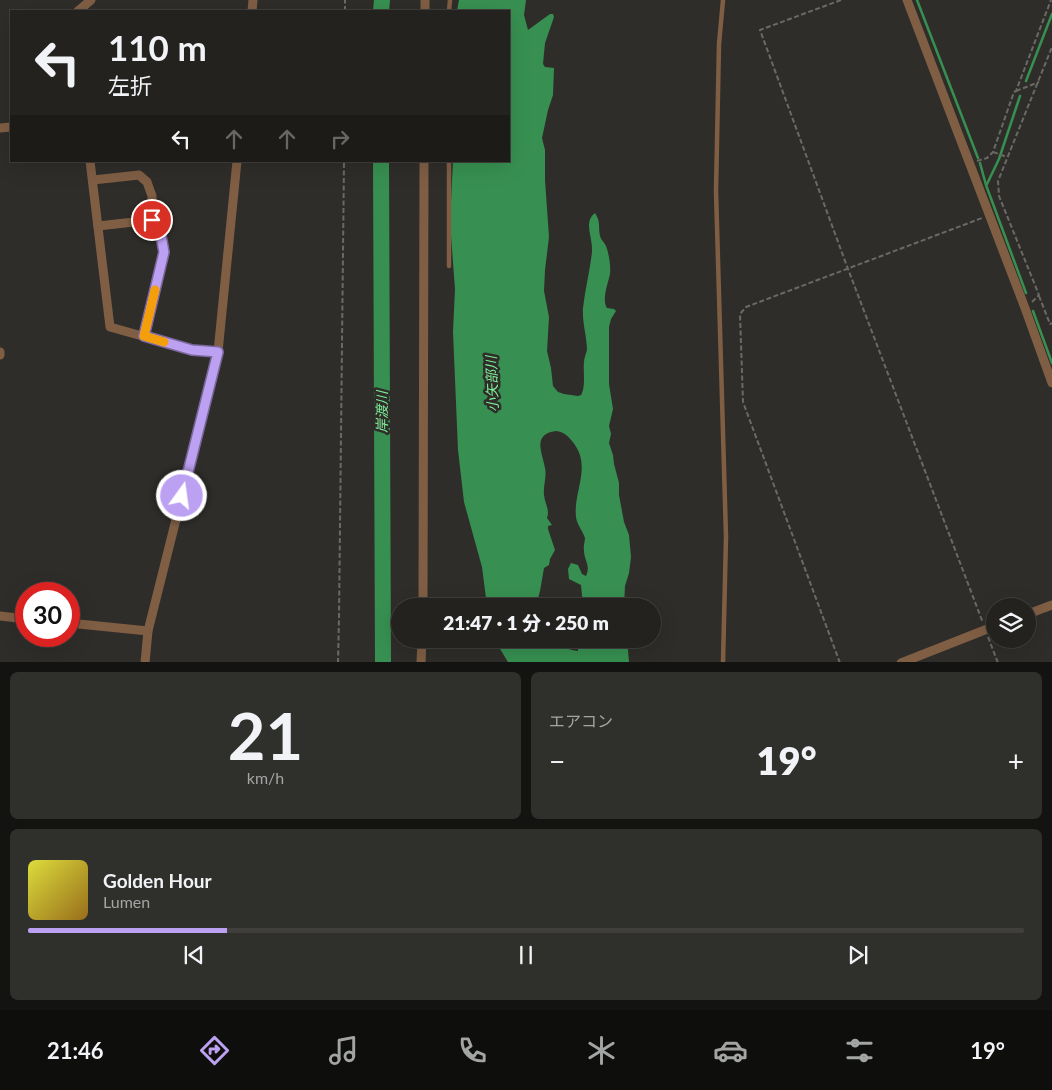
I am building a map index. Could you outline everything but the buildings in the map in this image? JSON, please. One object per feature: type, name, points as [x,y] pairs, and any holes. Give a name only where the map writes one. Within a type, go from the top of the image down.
[{"type":"street","points":[[79,10],[91,0]]},
{"type":"street","points":[[907,0],[1052,383]]},
{"type":"street","points":[[90,162],[110,327],[192,350],[218,352]]},
{"type":"street","points":[[145,662],[148,631],[218,352],[237,162]]},
{"type":"street","points":[[423,598],[424,162]]},
{"type":"street","points":[[93,180],[139,175],[147,182],[152,196],[152,220],[161,236],[164,252],[144,336]]},
{"type":"street","points":[[98,226],[152,220]]},
{"type":"street","points":[[1036,611],[1052,605]]},
{"type":"street","points":[[0,616],[15,618]]},
{"type":"street","points":[[80,624],[148,631]]},
{"type":"street","points":[[901,662],[985,630]]},
{"type":"street","points":[[421,662],[422,648]]},
{"type":"lane","points":[[723,662],[726,527],[716,191],[719,44],[724,0]]},
{"type":"lane","points":[[449,162],[449,266]]},
{"type":"path","points":[[841,0],[760,30],[848,269],[998,662]]},
{"type":"path","points":[[970,164],[986,158],[993,152],[1014,92],[1051,0]]},
{"type":"path","points":[[1052,47],[1039,82],[1006,157],[998,181],[999,196],[1052,328]]},
{"type":"path","points":[[1016,91],[1039,82]]},
{"type":"path","points":[[993,152],[1006,157]]},
{"type":"path","points":[[338,662],[344,162]]},
{"type":"path","points":[[840,662],[743,402],[740,314],[746,307],[989,216]]},
{"type":"path","points":[[1025,308],[1039,295]]},
{"type":"water","name":"小矢部川","points":[[459,0],[526,0],[524,15],[528,30],[550,14],[553,14],[554,17],[545,43],[543,64],[545,67],[554,68],[553,95],[542,138],[545,150],[549,237],[544,291],[549,317],[547,351],[553,386],[558,392],[564,394],[581,395],[583,392],[584,361],[587,350],[583,308],[592,252],[589,225],[591,217],[595,213],[599,222],[600,236],[606,246],[610,262],[610,275],[605,298],[606,305],[607,308],[616,311],[609,327],[609,384],[613,409],[609,426],[611,434],[609,443],[619,483],[619,495],[624,522],[629,535],[631,557],[624,598],[582,598],[581,585],[569,579],[568,569],[571,563],[578,565],[582,574],[586,576],[588,566],[584,554],[585,538],[576,517],[582,469],[581,460],[578,450],[564,433],[556,431],[549,433],[541,440],[540,445],[545,471],[544,492],[548,510],[547,518],[552,525],[548,526],[548,529],[555,550],[549,565],[544,568],[538,598],[486,598],[482,567],[464,502],[458,450],[453,332],[455,289],[450,222],[453,162],[510,162],[510,10],[457,10]]},
{"type":"water","points":[[499,648],[567,648],[578,651],[578,648],[628,648],[629,662],[508,662]]},
{"type":"waterway","name":"岸渡川","points":[[381,10],[382,0]]},
{"type":"waterway","points":[[917,0],[978,158]]},
{"type":"waterway","points":[[1026,81],[1052,14]]},
{"type":"waterway","points":[[987,184],[999,159],[1020,96]]},
{"type":"waterway","name":"岸渡川","points":[[381,162],[383,662]]},
{"type":"waterway","points":[[980,163],[986,185],[1026,293]]},
{"type":"waterway","points":[[1033,311],[1052,363]]},
{"type":"slow traffic","points":[[155,290],[144,336],[164,342]]},
{"type":"route","points":[[152,220],[161,236],[164,252],[144,336],[192,350],[218,352],[182,496]]}]
